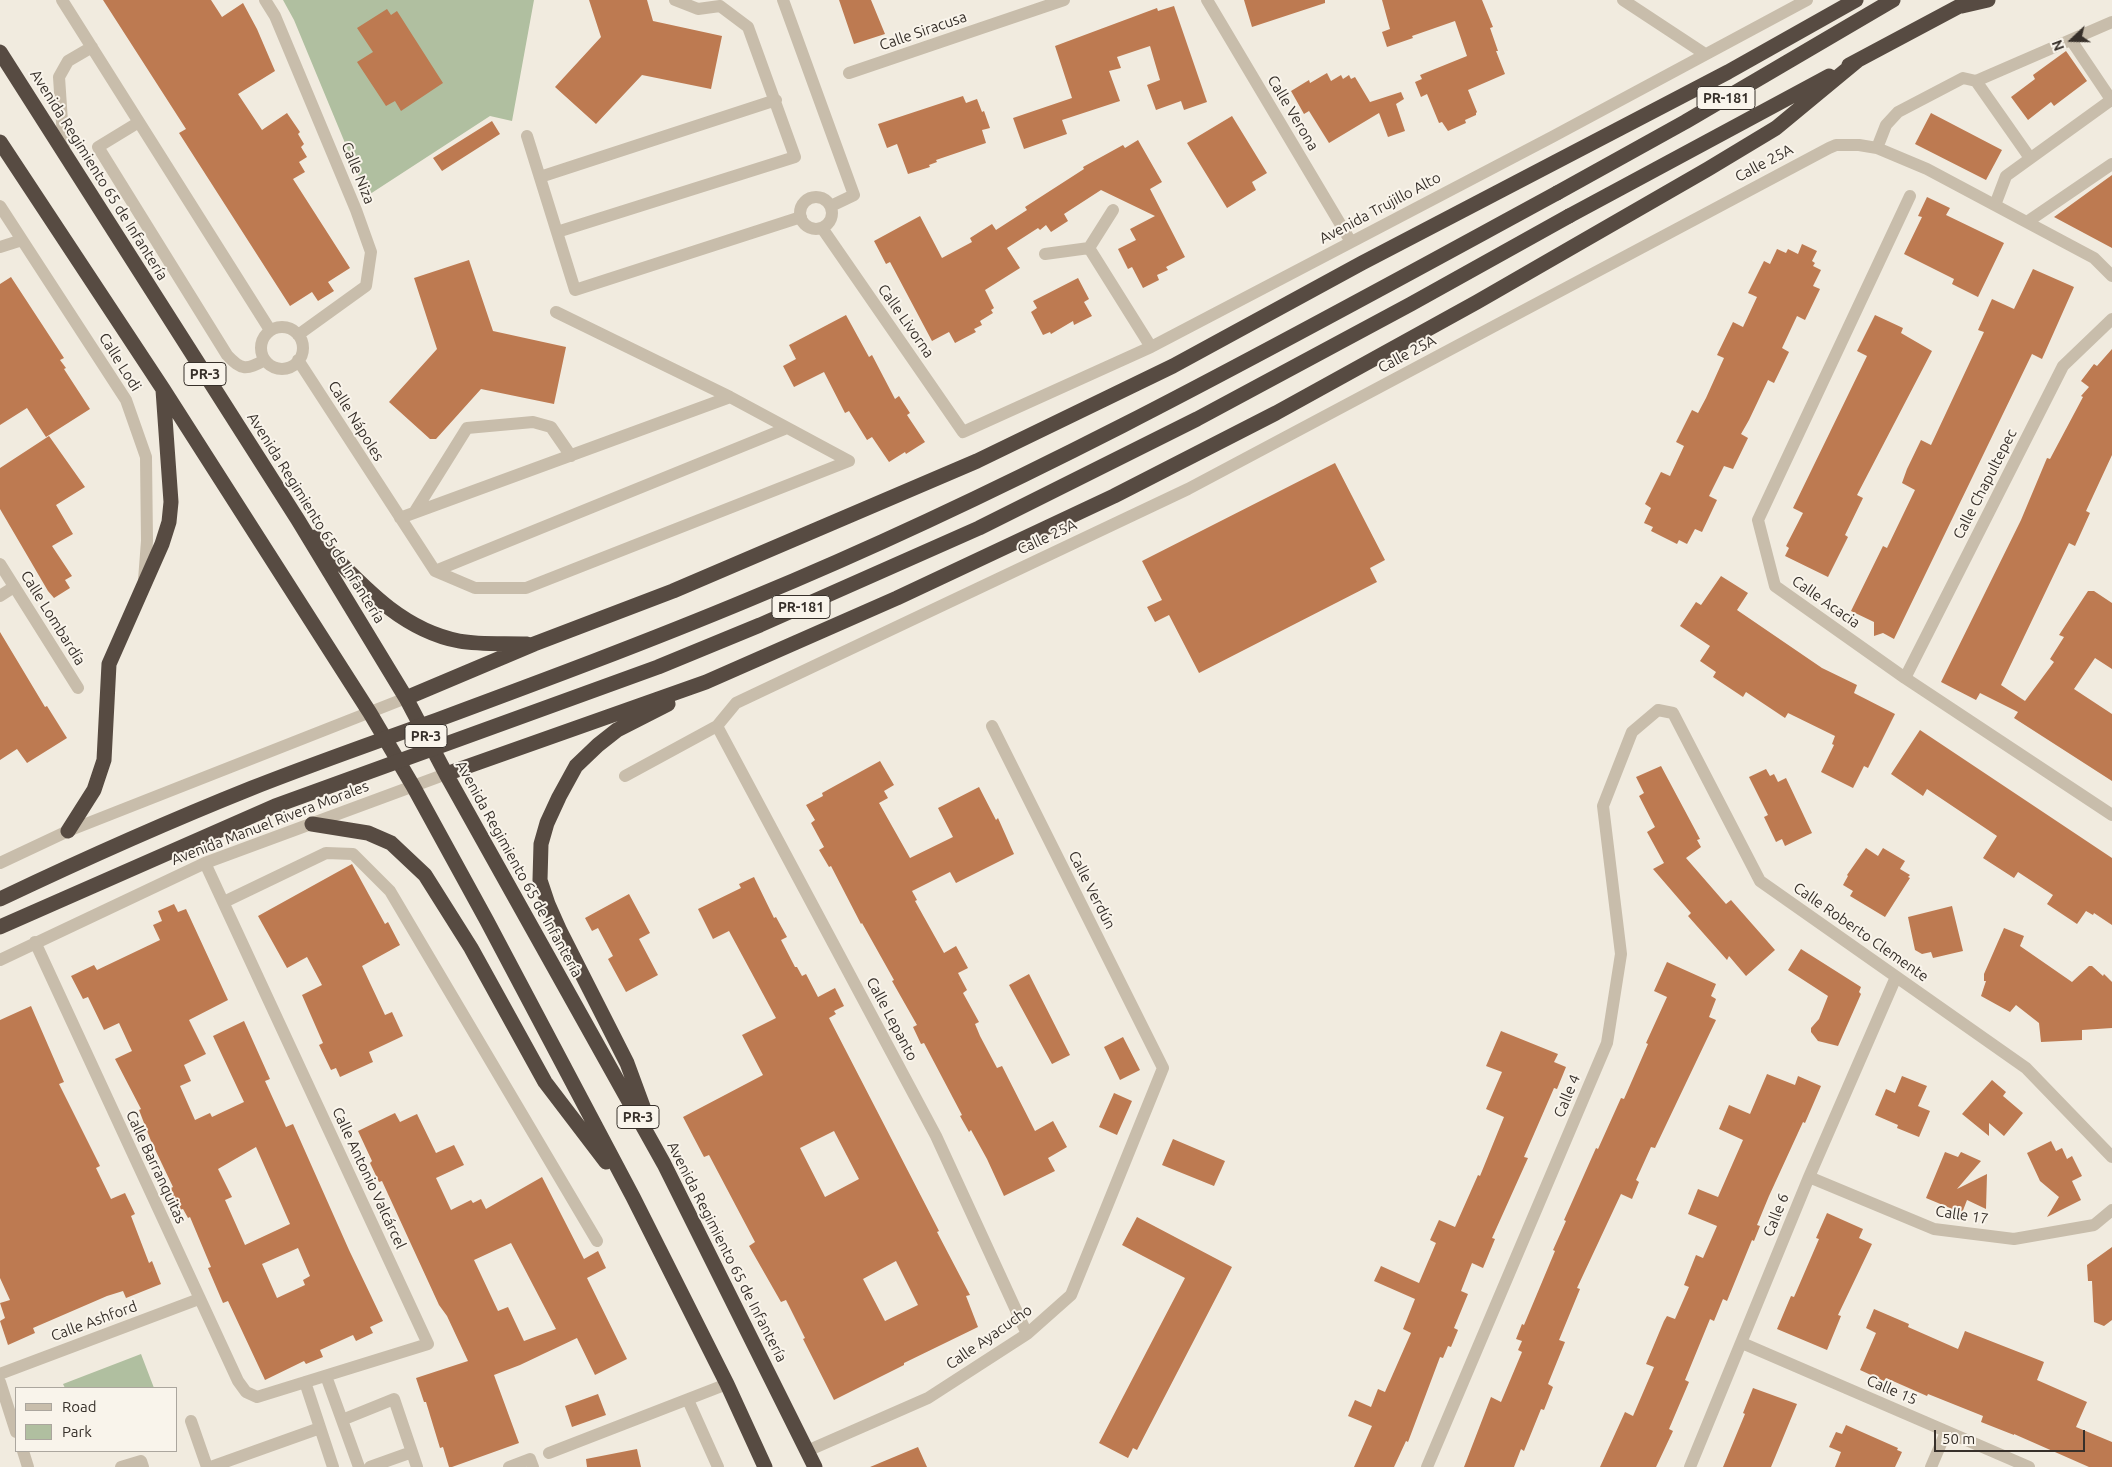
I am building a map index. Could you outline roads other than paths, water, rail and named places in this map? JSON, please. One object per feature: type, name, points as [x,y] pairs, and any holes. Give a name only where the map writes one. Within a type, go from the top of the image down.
[{"type":"highway","points":[[406,698],[534,644],[673,592],[968,465],[1128,387],[1728,72],[1856,0]]},
{"type":"highway","name":"PR-181","points":[[0,900],[254,787],[532,685],[741,603],[1011,482],[1158,408],[1557,193],[1685,122],[1893,0]]},
{"type":"highway","points":[[1964,4],[1988,0]]},
{"type":"highway","name":"PR-181","points":[[0,926],[275,806],[658,667],[760,626],[979,528],[1197,419],[1411,304],[1569,216],[1964,4]]},
{"type":"highway","name":"Avenida Regimiento 65 de Infantería","points":[[0,52],[298,520],[406,698],[446,774],[664,1164],[815,1467]]},
{"type":"highway","points":[[446,774],[706,682],[896,598],[1114,496],[1276,413],[1486,297],[1776,128],[1857,61]]},
{"type":"highway","name":"PR-3","points":[[0,142],[163,389],[370,713],[413,786],[633,1197],[727,1384],[765,1467]]},
{"type":"highway","points":[[68,831],[94,790],[104,760],[109,664],[162,544],[169,522],[171,502],[163,389]]},
{"type":"highway","points":[[298,520],[377,599],[406,620],[432,634],[459,641],[534,644]]},
{"type":"highway","points":[[664,1164],[627,1063],[548,904],[540,880],[541,844],[547,823],[576,766],[617,730],[677,700],[706,682]]},
{"type":"highway","points":[[312,824],[368,833],[391,843],[425,875],[471,948],[545,1082],[633,1197]]},
{"type":"street","points":[[62,0],[270,330]]},
{"type":"street","name":"Calle Niza","points":[[265,0],[275,16],[356,210],[370,252],[366,286],[298,335]]},
{"type":"street","points":[[557,232],[795,157],[776,100],[748,27],[719,3],[698,9],[675,0]]},
{"type":"street","points":[[783,0],[854,194],[831,206]]},
{"type":"street","name":"Calle Siracusa","points":[[849,73],[1064,0]]},
{"type":"street","name":"Calle Verona","points":[[1207,0],[1351,242]]},
{"type":"street","points":[[1623,0],[1705,54]]},
{"type":"street","name":"Avenida Trujillo Alto","points":[[963,432],[1151,347],[1807,0]]},
{"type":"street","points":[[1877,148],[1886,125],[1898,112],[1963,78],[1976,81],[2112,22]]},
{"type":"street","points":[[1995,205],[2006,176],[2112,101],[2071,40]]},
{"type":"street","points":[[64,152],[59,77],[68,61],[92,47]]},
{"type":"street","points":[[1976,81],[2030,158]]},
{"type":"street","points":[[540,177],[776,100]]},
{"type":"street","points":[[140,122],[98,147],[227,355],[238,366],[250,368],[265,360]]},
{"type":"street","points":[[527,136],[575,290],[801,217]]},
{"type":"street","name":"Calle 25A","points":[[717,726],[736,703],[1188,489],[1819,152],[1836,145],[1859,145],[1877,148],[1927,169],[2094,258],[2112,276]]},
{"type":"street","points":[[2027,222],[2112,164]]},
{"type":"street","name":"Calle Acacia","points":[[1910,196],[1758,520],[1775,586],[1905,678],[2112,815]]},
{"type":"street","points":[[823,198],[831,206],[832,216],[827,225],[822,228],[812,228],[803,222],[801,207],[808,199],[823,198]]},
{"type":"street","name":"Calle Lodi","points":[[0,206],[126,400],[146,457],[147,541],[143,588]]},
{"type":"street","points":[[1045,254],[1089,248],[1113,210]]},
{"type":"street","name":"Calle Livorna","points":[[822,228],[963,432]]},
{"type":"street","points":[[0,246],[22,240]]},
{"type":"street","points":[[1089,248],[1151,347]]},
{"type":"street","points":[[435,571],[475,588],[526,588],[849,461],[730,398],[556,312]]},
{"type":"street","name":"Calle Chapultepec","points":[[1905,678],[2063,366],[2112,319]]},
{"type":"street","points":[[284,327],[298,335],[302,345],[302,352],[298,360],[290,367],[283,368],[270,365],[265,360],[261,347],[262,341],[270,330],[284,327]]},
{"type":"street","name":"Calle Nápoles","points":[[298,360],[435,571]]},
{"type":"street","points":[[400,518],[730,398]]},
{"type":"street","points":[[414,513],[467,428],[533,422],[551,427],[571,456]]},
{"type":"street","points":[[435,571],[787,428]]},
{"type":"street","name":"Calle Lombardía","points":[[0,564],[78,688]]},
{"type":"street","points":[[0,596],[14,587]]},
{"type":"street","points":[[0,863],[68,831],[406,698]]},
{"type":"street","name":"Calle Roberto Clemente","points":[[1642,723],[1658,710],[1673,713],[1760,882],[2026,1068],[2112,1157]]},
{"type":"street","name":"Calle 4","points":[[1427,1467],[1607,1043],[1621,954],[1603,806],[1632,732],[1642,723]]},
{"type":"street","points":[[625,776],[717,726]]},
{"type":"street","name":"Calle Lepanto","points":[[717,726],[936,1136],[1027,1334]]},
{"type":"street","name":"Calle Verdún","points":[[992,726],[1164,1068]]},
{"type":"street","name":"Avenida Manuel Rivera Morales","points":[[0,960],[205,863],[446,774]]},
{"type":"street","points":[[224,902],[326,853],[353,854],[390,891],[597,1241]]},
{"type":"street","name":"Calle Antonio Valcárcel","points":[[205,863],[428,1344],[257,1397]]},
{"type":"street","name":"Calle Barranquitas","points":[[35,942],[238,1381],[246,1392],[257,1397]]},
{"type":"street","name":"Calle 6","points":[[1690,1467],[1809,1177],[1896,977]]},
{"type":"street","name":"Calle Ayacucho","points":[[807,1451],[928,1398],[1027,1334],[1071,1295],[1164,1068]]},
{"type":"street","name":"Calle 17","points":[[1809,1177],[1934,1229],[2014,1239],[2094,1225],[2112,1210]]},
{"type":"street","name":"Calle Ashford","points":[[0,1374],[199,1299]]},
{"type":"street","name":"Calle 15","points":[[1742,1343],[2029,1467]]},
{"type":"street","points":[[326,1376],[360,1467]]},
{"type":"street","points":[[0,1382],[15,1429]]},
{"type":"street","points":[[305,1382],[333,1467]]},
{"type":"street","points":[[549,1454],[727,1384]]},
{"type":"street","points":[[342,1420],[394,1399],[418,1467]]},
{"type":"street","points":[[688,1400],[718,1467]]},
{"type":"street","points":[[191,1421],[207,1467]]},
{"type":"street","points":[[211,1467],[320,1428]]},
{"type":"street","points":[[1931,1467],[1946,1432]]},
{"type":"street","points":[[22,1452],[28,1467]]},
{"type":"street","points":[[370,1467],[412,1452]]},
{"type":"street","points":[[508,1467],[530,1459],[533,1467]]},
{"type":"street","points":[[121,1467],[141,1461],[143,1467]]}]
